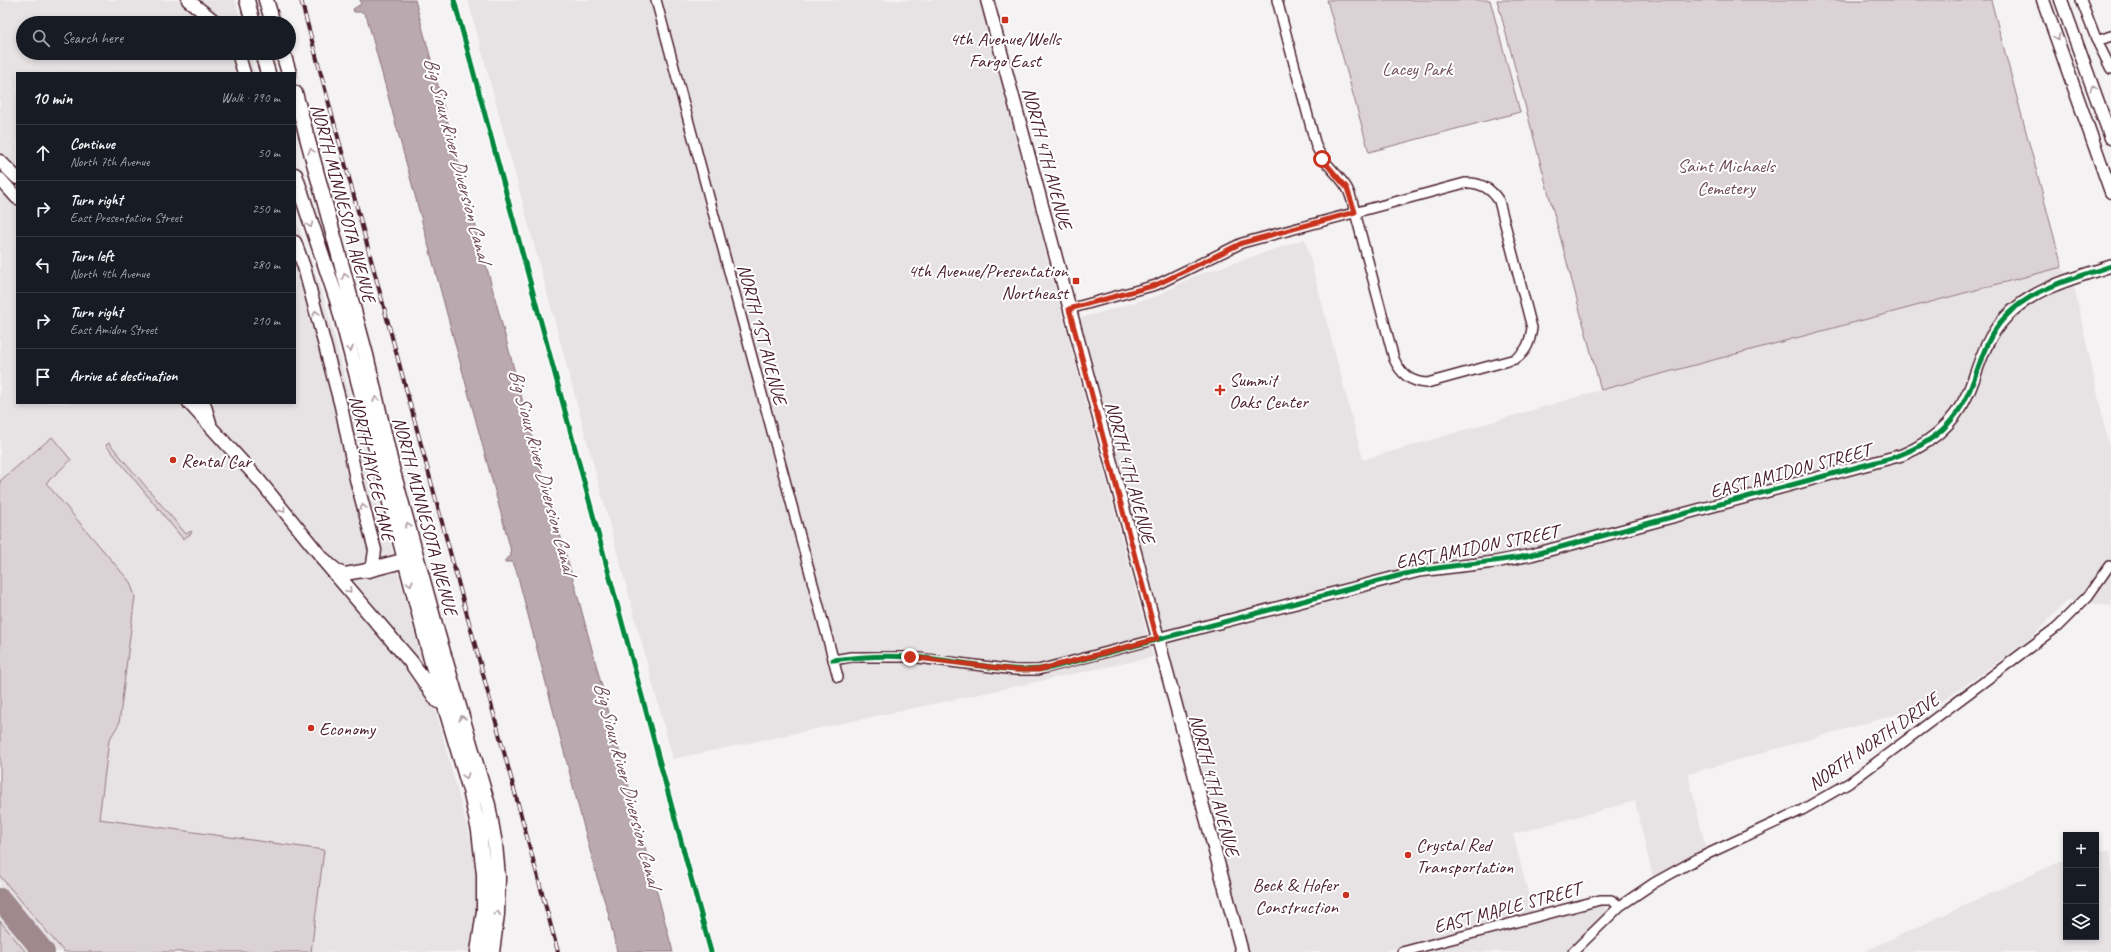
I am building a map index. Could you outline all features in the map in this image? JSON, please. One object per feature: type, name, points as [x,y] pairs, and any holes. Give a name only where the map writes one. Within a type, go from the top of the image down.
[{"type":"main road","points":[[188,0],[207,16]]},
{"type":"main road","points":[[247,0],[251,16]]},
{"type":"main road","points":[[266,0],[271,16]]},
{"type":"main road","name":"NORTH 4TH AVENUE","points":[[987,0],[1242,952]]},
{"type":"main road","points":[[2043,0],[2111,192]]},
{"type":"main road","points":[[2061,0],[2111,138]]},
{"type":"main road","points":[[240,60],[244,72]]},
{"type":"main road","points":[[264,60],[268,72]]},
{"type":"main road","points":[[285,60],[289,72]]},
{"type":"main road","name":"NORTH MINNESOTA AVENUE","points":[[296,97],[366,355],[392,468],[432,663],[470,790],[483,852],[485,898],[478,952]]},
{"type":"main road","points":[[0,161],[16,177]]},
{"type":"main road","name":"NORTH MINNESOTA AVENUE","points":[[296,178],[346,332],[410,559],[492,824],[498,889],[492,952]]},
{"type":"main road","points":[[0,179],[16,197]]},
{"type":"main road","name":"NORTH JAYCEE LANE","points":[[296,245],[304,267],[339,398],[356,479],[375,550],[373,564],[368,570]]},
{"type":"main road","points":[[190,404],[259,480],[420,674],[438,701],[458,746]]},
{"type":"main road","points":[[204,404],[212,428]]},
{"type":"main road","points":[[324,560],[339,572],[345,574],[368,570],[410,559]]},
{"type":"street","name":"NORTH 1ST AVENUE","points":[[656,0],[838,678]]},
{"type":"street","points":[[1069,309],[1156,285],[1242,243],[1355,212],[1465,183],[1474,182],[1494,192],[1499,201],[1532,328],[1530,343],[1521,356],[1515,359],[1427,383],[1416,382],[1408,378],[1397,367],[1355,212],[1347,188],[1322,159],[1316,146],[1277,0]]},
{"type":"street","points":[[2081,0],[2097,41],[2111,69]]},
{"type":"street","points":[[2097,41],[2111,36]]},
{"type":"street","name":"EAST AMIDON STREET","points":[[833,660],[851,657],[910,657],[1015,670],[1038,670],[1419,571],[1495,562],[1531,555],[1902,454],[1931,440],[1953,419],[1969,392],[1984,349],[1992,335],[2012,310],[2033,295],[2111,266]]},
{"type":"street","name":"NORTH NORTH DRIVE","points":[[1573,952],[1620,906],[1671,873],[1802,810],[1849,783],[2057,627],[2088,596],[2109,566]]},
{"type":"street","name":"EAST MAPLE STREET","points":[[1402,952],[1600,900],[1611,900],[1620,906]]},
{"type":"shaded area","points":[[0,0],[235,0],[240,16],[16,16],[16,60],[252,60],[255,72],[16,72],[16,404],[296,404],[296,220],[324,299],[469,834],[475,860],[477,898],[475,933],[472,952],[0,952]]},
{"type":"shaded area","points":[[468,0],[979,0],[1153,657],[673,759]]},
{"type":"shaded area","points":[[1305,239],[1363,460],[1601,390],[2062,267],[2074,287],[2111,455],[2111,606],[2067,600],[2031,638],[1943,701],[1688,774],[1706,849],[1653,877],[1635,801],[1513,834],[1533,913],[1382,952],[1248,952],[1078,319],[1157,296],[1192,277]]},
{"type":"shaded area","points":[[2099,850],[2111,851],[2111,952],[1863,952],[2063,860],[2063,940],[2099,940]]},
{"type":"shaded area","points":[[1601,904],[1610,911],[1569,952],[1420,952]]},
{"type":"green space","name":"Lacey Park","points":[[1327,0],[1490,0],[1520,112],[1369,152]]},
{"type":"green space","name":"Saint Michaels Cemetery","points":[[1497,0],[1991,0],[2062,267],[1601,390]]},
{"type":"green space","points":[[52,437],[71,460],[46,483],[130,582],[135,596],[119,724],[109,740],[99,819],[324,850],[311,952],[64,952],[0,876],[0,481]]},
{"type":"green space","points":[[109,443],[186,534],[191,531],[192,533],[183,539],[106,445]]},
{"type":"green space","points":[[0,921],[26,952],[0,952]]},
{"type":"water","name":"Big Sioux River Diversion Canal","points":[[360,0],[415,0],[540,466],[575,586],[673,952],[617,952],[608,912],[597,877],[517,573],[513,562],[505,562],[505,560],[511,556],[510,547],[367,18],[363,12],[354,12],[353,9],[361,4]]},
{"type":"taxiway","points":[[0,899],[44,952]]},
{"type":"railway","points":[[301,0],[558,952]]},
{"type":"cycle path","points":[[454,0],[711,952]]},
{"type":"cycle path","points":[[833,660],[902,656],[1004,669],[1019,670],[1050,668],[1405,574],[1531,555],[1891,458],[1920,446],[1943,429],[1952,419],[1961,408],[1968,394],[1983,354],[1994,331],[2005,317],[2016,307],[2041,291],[2111,266]]},
{"type":"place","name":"4th Avenue/Wells Fargo East","points":[[1005,20]]},
{"type":"place","name":"4th Avenue/Presentation Northeast","points":[[1076,281]]},
{"type":"place","name":"Summit Oaks Center","points":[[1220,390]]},
{"type":"place","name":"Rental Car","points":[[173,460]]},
{"type":"place","name":"Economy","points":[[311,728]]},
{"type":"place","name":"Crystal Red Transportation","points":[[1408,855]]},
{"type":"place","name":"Beck & Hofer Construction","points":[[1346,895]]},
{"type":"route","points":[[910,657],[1015,670],[1038,670],[1157,639],[1069,309],[1156,285],[1176,277],[1216,255],[1242,243],[1355,212],[1352,198],[1347,188],[1322,159]]}]
